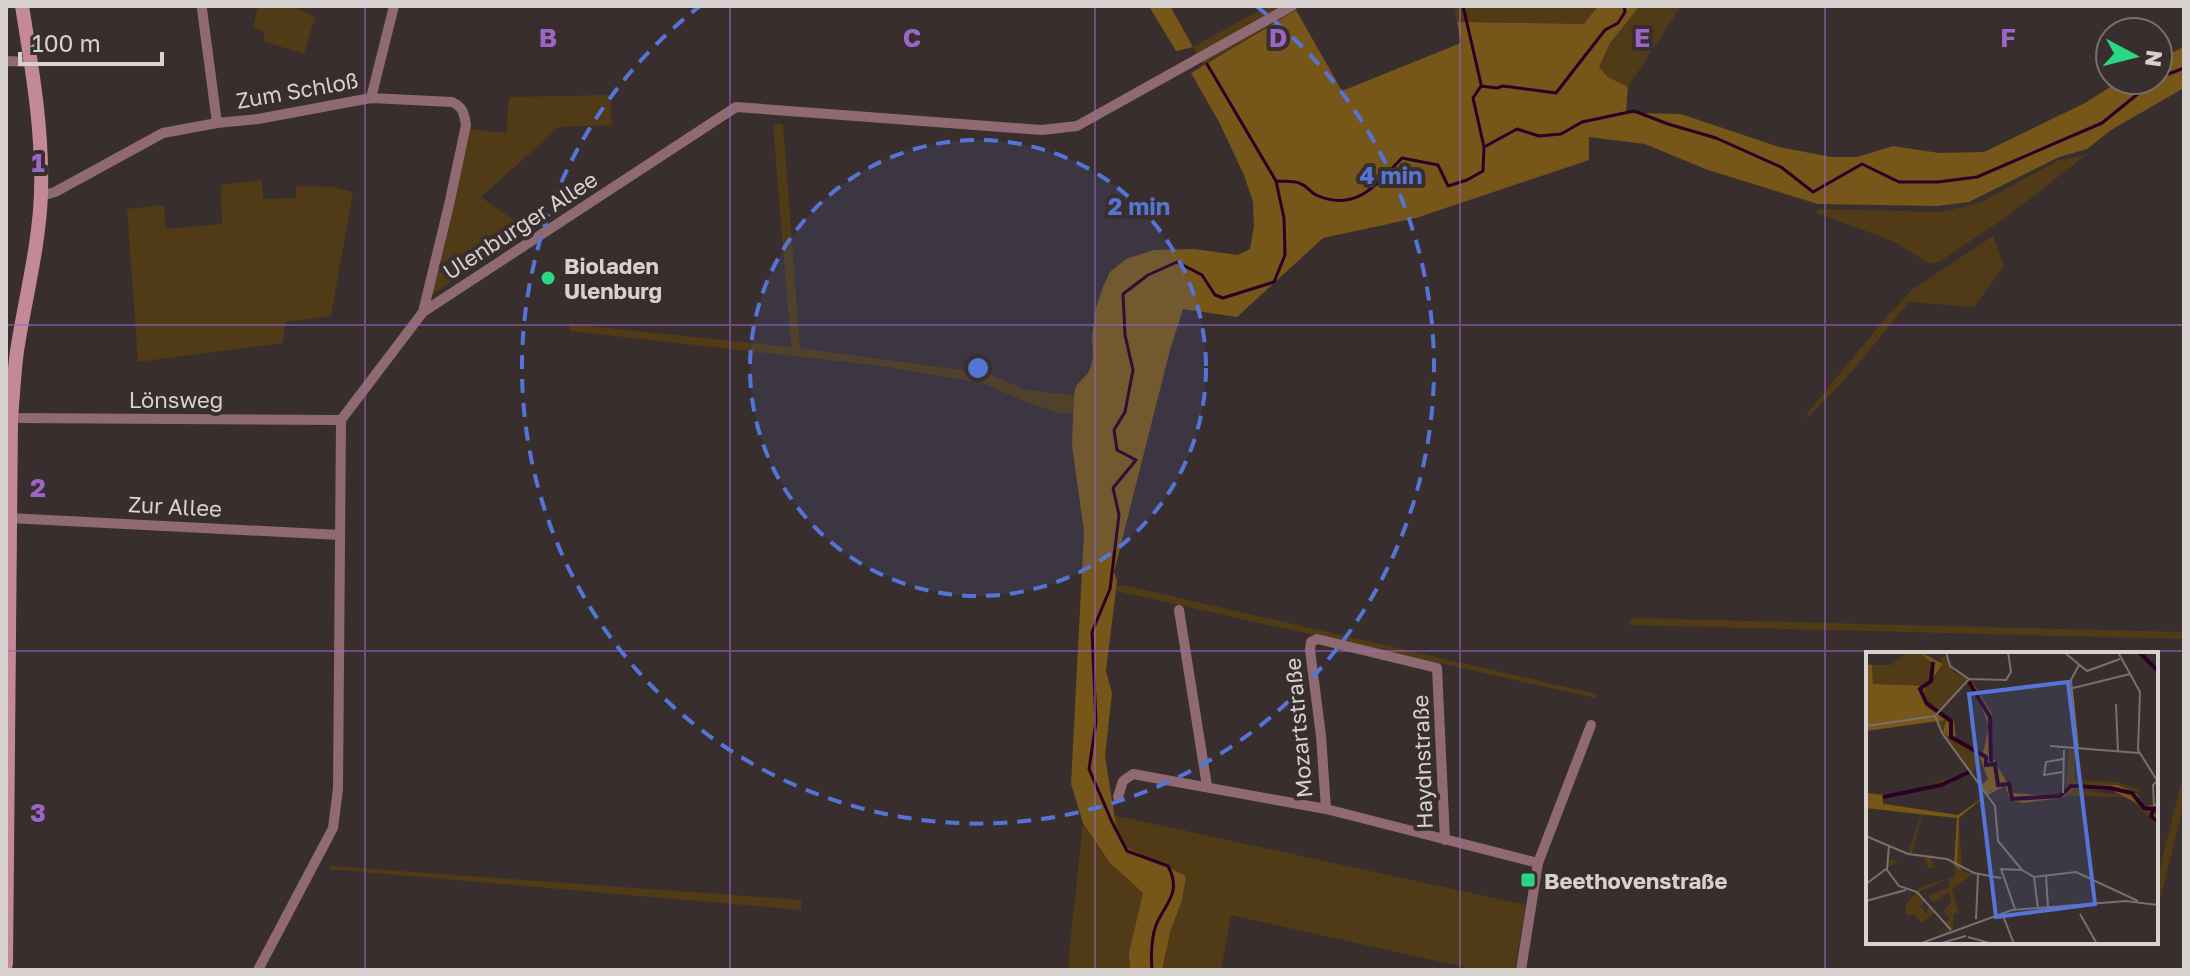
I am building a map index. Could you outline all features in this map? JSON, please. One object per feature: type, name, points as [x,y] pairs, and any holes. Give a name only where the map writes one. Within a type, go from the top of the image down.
[{"type":"main road","points":[[6,964],[11,418],[17,353],[41,196],[41,160],[22,6]]},
{"type":"street","points":[[371,98],[394,6]]},
{"type":"street","name":"Ulenburger Allee","points":[[341,420],[423,312],[736,107],[1042,130],[1077,126],[1292,6]]},
{"type":"street","points":[[202,9],[217,123]]},
{"type":"street","points":[[6,61],[31,62]]},
{"type":"street","name":"Zum Schloß","points":[[41,196],[55,192],[163,133],[371,98],[452,102],[464,112],[466,125],[423,312]]},
{"type":"street","name":"Lönsweg","points":[[11,418],[341,420]]},
{"type":"street","points":[[258,970],[333,828],[338,789],[341,420]]},
{"type":"street","name":"Zur Allee","points":[[9,518],[340,535]]},
{"type":"street","points":[[1179,610],[1207,786]]},
{"type":"street","name":"Haydnstraße","points":[[1311,642],[1317,639],[1437,668],[1445,840]]},
{"type":"street","name":"Mozartstraße","points":[[1311,642],[1326,809]]},
{"type":"street","points":[[1521,970],[1538,863],[1591,725]]},
{"type":"street","points":[[1118,797],[1123,781],[1133,774],[1326,809],[1538,863]]},
{"type":"shaded area","points":[[258,6],[292,6],[315,17],[304,54],[263,41],[265,32],[253,28]]},
{"type":"shaded area","points":[[1149,6],[1170,6],[1193,47],[1176,51]]},
{"type":"shaded area","points":[[1149,6],[1170,6],[1193,47],[1176,51]]},
{"type":"shaded area","points":[[1267,6],[1302,6],[1204,64],[1193,47]]},
{"type":"shaded area","points":[[1454,6],[1598,6],[1584,24],[1457,22]]},
{"type":"shaded area","points":[[1598,6],[1640,6],[1610,43],[1599,67],[1608,77],[1628,87],[1626,113],[1681,114],[1779,147],[1831,157],[1857,157],[1893,146],[1939,153],[1984,152],[2096,96],[2170,96],[2111,130],[2087,149],[2059,157],[1969,202],[1937,206],[1818,204],[1708,170],[1645,144],[1589,137],[1589,160],[1416,218],[1323,238],[1237,317],[1183,309],[1114,572],[1117,581],[1106,671],[1112,693],[1105,756],[1117,832],[1124,846],[1186,876],[1162,970],[1130,970],[1129,953],[1143,893],[1110,863],[1083,823],[1071,784],[1084,532],[1072,445],[1074,395],[1076,386],[1091,366],[1096,308],[1110,272],[1126,259],[1154,250],[1194,249],[1238,255],[1250,249],[1254,226],[1253,202],[1244,175],[1191,73],[1296,10],[1342,91],[1461,43],[1457,22],[1584,24]]},
{"type":"shaded area","points":[[1640,6],[1681,6],[1628,87],[1608,77],[1599,67],[1610,43]]},
{"type":"shaded area","points":[[2184,47],[2184,88],[2174,94],[2174,52]]},
{"type":"shaded area","points":[[610,95],[612,125],[559,127],[481,197],[527,230],[432,295],[468,129],[506,133],[509,97]]},
{"type":"shaded area","points":[[773,124],[783,124],[800,348],[989,374],[1026,390],[1074,395],[1073,413],[1057,413],[982,383],[881,366],[570,331],[569,324],[791,347]]},
{"type":"shaded area","points":[[2086,155],[2009,215],[1939,262],[1930,264],[1893,241],[1816,213],[1818,209],[1940,212],[1980,203],[2059,160]]},
{"type":"shaded area","points":[[262,180],[263,199],[296,198],[296,186],[334,187],[353,192],[331,316],[285,322],[283,343],[138,362],[127,209],[164,205],[166,229],[222,224],[221,185]]},
{"type":"shaded area","points":[[1993,236],[2004,266],[1974,307],[1909,302],[1843,382],[1806,419],[1808,412],[1913,289]]},
{"type":"shaded area","points":[[1123,585],[1597,694],[1596,698],[1116,591],[1116,587]]},
{"type":"shaded area","points":[[1633,618],[2184,632],[2184,639],[1629,625]]},
{"type":"shaded area","points":[[2184,771],[2184,803],[2158,908],[2158,876]]},
{"type":"shaded area","points":[[1113,815],[1526,905],[1515,970],[1477,970],[1231,915],[1221,970],[1162,970],[1186,876],[1124,846]]},
{"type":"shaded area","points":[[1083,823],[1110,863],[1143,893],[1129,953],[1130,970],[1070,970],[1068,963]]},
{"type":"shaded area","points":[[330,866],[801,900],[801,910],[329,869]]},
{"type":"waterway","points":[[1463,6],[1481,84]]},
{"type":"waterway","points":[[1152,970],[1153,936],[1171,897],[1172,875],[1168,866],[1127,851],[1089,769],[1096,722],[1092,632],[1110,589],[1119,515],[1113,488],[1136,460],[1117,450],[1114,430],[1125,412],[1133,370],[1125,335],[1123,294],[1148,275],[1177,262],[1202,275],[1215,295],[1223,298],[1274,282],[1285,255],[1284,218],[1276,181],[1298,183],[1316,195],[1343,200],[1365,193],[1402,158],[1438,165],[1448,186],[1483,171],[1484,147],[1473,98],[1481,86],[1556,93],[1605,30],[1618,23],[1625,12],[1624,6]]},
{"type":"waterway","points":[[1207,64],[1276,181]]},
{"type":"waterway","points":[[2174,72],[2184,68]]},
{"type":"waterway","points":[[1486,146],[1517,129],[1539,136],[1561,134],[1582,122],[1634,111],[1716,138],[1781,167],[1813,192],[1862,164],[1899,182],[1938,182],[1977,177],[2102,123],[2135,96]]},
{"type":"place","name":"Bioladen Ulenburg","points":[[548,278]]},
{"type":"place","name":"Beethovenstraße","points":[[1528,880]]}]
